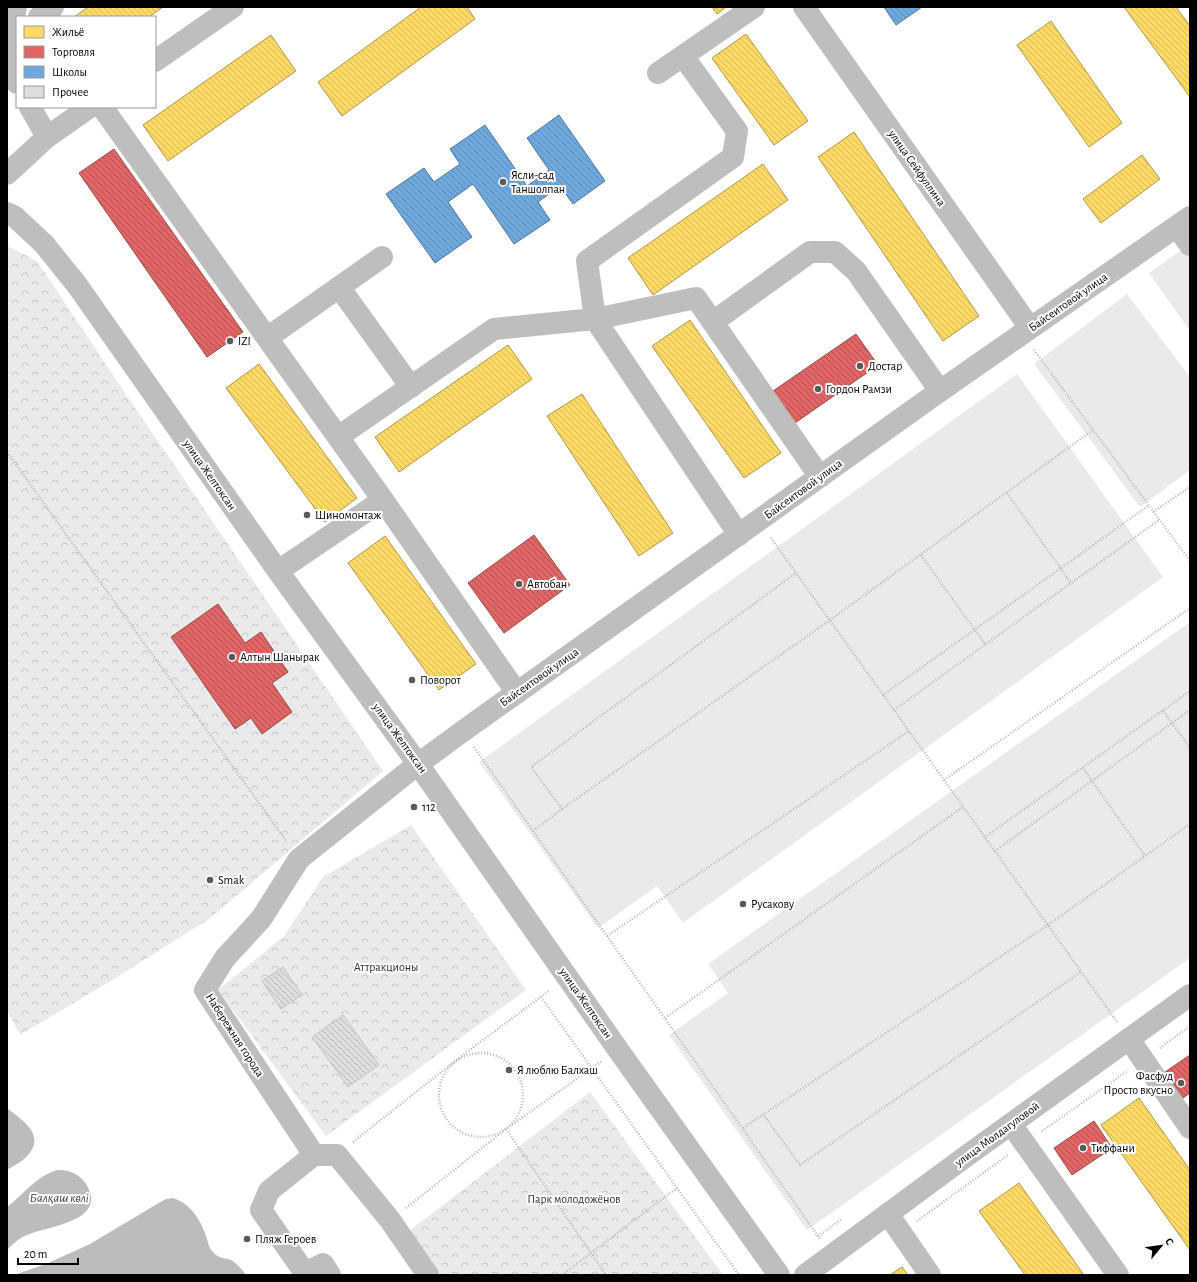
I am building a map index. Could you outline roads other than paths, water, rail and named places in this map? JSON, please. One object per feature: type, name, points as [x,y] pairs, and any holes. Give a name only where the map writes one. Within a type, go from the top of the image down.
[{"type":"street","points":[[11,74],[16,7]]},
{"type":"street","points":[[40,16],[53,7]]},
{"type":"street","points":[[156,60],[233,7]]},
{"type":"street","points":[[658,73],[754,7]]},
{"type":"street","name":"улица Сейфуллина","points":[[804,7],[1026,331]]},
{"type":"street","points":[[683,56],[737,131],[733,157],[587,261],[595,319],[739,535]]},
{"type":"street","points":[[31,108],[47,137]]},
{"type":"street","points":[[7,174],[47,137],[89,108]]},
{"type":"street","points":[[103,108],[383,500],[517,693]]},
{"type":"street","name":"улица Желтоксан","points":[[7,213],[14,216],[44,244],[77,285],[278,571],[418,764],[619,1051],[779,1275]]},
{"type":"street","points":[[1184,222],[1190,245]]},
{"type":"street","name":"Байсеитовой улица","points":[[299,859],[418,764],[463,731],[940,391],[1184,222]]},
{"type":"street","points":[[713,322],[810,252],[835,252],[856,271],[940,391]]},
{"type":"street","points":[[267,338],[382,257]]},
{"type":"street","points":[[339,287],[411,387]]},
{"type":"street","points":[[338,437],[494,329],[595,319],[696,298],[820,478]]},
{"type":"street","points":[[278,571],[383,500]]},
{"type":"street","name":"Набережная города","points":[[299,859],[261,919],[225,958],[206,990],[314,1155]]},
{"type":"street","name":"улица Молдагуловой","points":[[805,1275],[1190,995]]},
{"type":"street","points":[[1129,1039],[1190,1128]]},
{"type":"street","points":[[1011,1124],[1118,1275]]},
{"type":"street","points":[[330,1275],[323,1264],[305,1273],[261,1210],[270,1191],[314,1155],[337,1154],[390,1220],[428,1275]]},
{"type":"street","points":[[888,1214],[930,1275]]},
{"type":"water","name":"Балқаш көлі","points":[[7,1108],[30,1129],[34,1141],[32,1148],[25,1158],[7,1170]]},
{"type":"water","name":"Балқаш көлі","points":[[58,1170],[72,1172],[83,1180],[91,1195],[90,1206],[85,1213],[77,1218],[24,1236],[16,1241],[7,1250],[7,1207],[37,1180],[50,1172]]},
{"type":"water","name":"Балқаш көлі","points":[[173,1198],[190,1208],[198,1218],[212,1251],[220,1257],[231,1260],[246,1275],[14,1275],[46,1264],[90,1244],[166,1199]]},
{"type":"place","name":"Ясли-сад Таншолпан","points":[[503,182]]},
{"type":"place","name":"IZI","points":[[230,341]]},
{"type":"place","name":"Достар","points":[[860,366]]},
{"type":"place","name":"Гордон Рамзи","points":[[818,389]]},
{"type":"place","name":"Шиномонтаж","points":[[307,515]]},
{"type":"place","name":"Автобан","points":[[519,584]]},
{"type":"place","name":"Алтын Шанырак","points":[[232,657]]},
{"type":"place","name":"Поворот","points":[[412,680]]},
{"type":"place","name":"112","points":[[414,807]]},
{"type":"place","name":"Smak","points":[[210,880]]},
{"type":"place","name":"Русакову","points":[[743,904]]},
{"type":"place","name":"Я люблю Балхаш","points":[[509,1070]]},
{"type":"place","name":"Фасфуд Просто вкусно","points":[[1181,1083]]},
{"type":"place","name":"Тиффани","points":[[1083,1148]]},
{"type":"place","name":"Пляж Героев","points":[[247,1239]]},
{"type":"park label","name":"Аттракционы","points":[[386,967]]},
{"type":"park label","name":"Парк молодожёнов","points":[[574,1199]]}]
